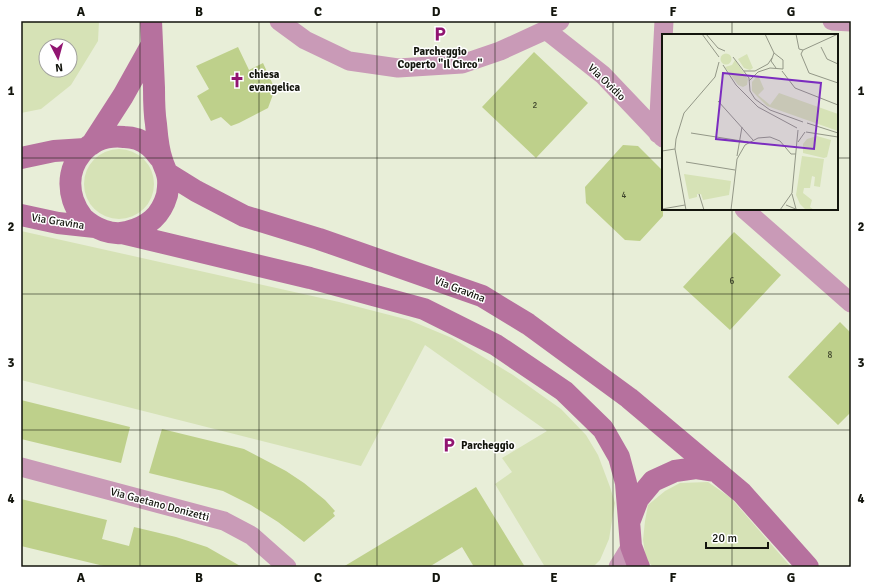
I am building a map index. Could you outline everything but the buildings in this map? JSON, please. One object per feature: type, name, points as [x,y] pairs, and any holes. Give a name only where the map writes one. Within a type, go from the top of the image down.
[{"type":"main road","points":[[152,27],[123,96],[75,162],[71,177],[71,192],[75,206],[83,217],[94,227],[108,232],[122,233],[310,278],[424,309],[496,346],[564,391],[603,429],[619,457],[626,483],[631,546],[640,567]]},
{"type":"main road","points":[[122,233],[138,230],[151,222],[161,210],[167,194],[164,166],[155,122],[152,27]]},
{"type":"main road","points":[[21,158],[88,146],[103,138],[115,136],[132,137],[149,146],[164,166]]},
{"type":"main road","name":"Via Gravina","points":[[164,166],[196,191],[244,216],[482,296],[528,324],[629,398],[742,493],[808,567]]},
{"type":"main road","name":"Via Gravina","points":[[21,215],[58,223],[94,227]]},
{"type":"main road","points":[[629,523],[638,499],[654,481],[676,471],[696,468],[716,471]]},
{"type":"street","points":[[278,21],[305,40],[349,61],[398,68],[462,64],[500,51],[553,26]]},
{"type":"street","points":[[664,21],[664,34]]},
{"type":"street","points":[[832,21],[851,22]]},
{"type":"street","name":"Via Ovidio","points":[[553,26],[603,75],[660,136]]},
{"type":"street","points":[[660,136],[662,78]]},
{"type":"street","points":[[745,210],[851,303]]},
{"type":"street","name":"Via Gaetano Donizetti","points":[[21,467],[224,521],[252,536],[287,567]]},
{"type":"street","points":[[618,567],[631,546]]},
{"type":"green space","points":[[21,21],[99,21],[98,41],[78,74],[78,38],[38,38],[38,78],[75,78],[71,85],[41,109],[21,113]]},
{"type":"green space","points":[[119,149],[132,152],[144,159],[151,171],[154,184],[151,197],[144,209],[132,216],[119,219],[106,216],[94,209],[87,197],[84,184],[87,171],[94,159],[106,152]]},
{"type":"green space","points":[[21,231],[339,302],[409,320],[452,338],[513,375],[561,409],[586,435],[598,455],[615,503],[609,539],[600,560],[593,567],[545,567],[495,484],[512,472],[502,458],[547,431],[425,345],[361,466],[21,380]]},
{"type":"green space","points":[[708,482],[731,498],[791,567],[653,567],[646,559],[643,540],[648,505],[665,491],[680,483]]},
{"type":"place","name":"Parcheggio Coperto \"Il Circo\"","points":[[440,34]]},
{"type":"place","name":"chiesa evangelica","points":[[237,80]]},
{"type":"place","name":"Parcheggio","points":[[449,445]]}]
